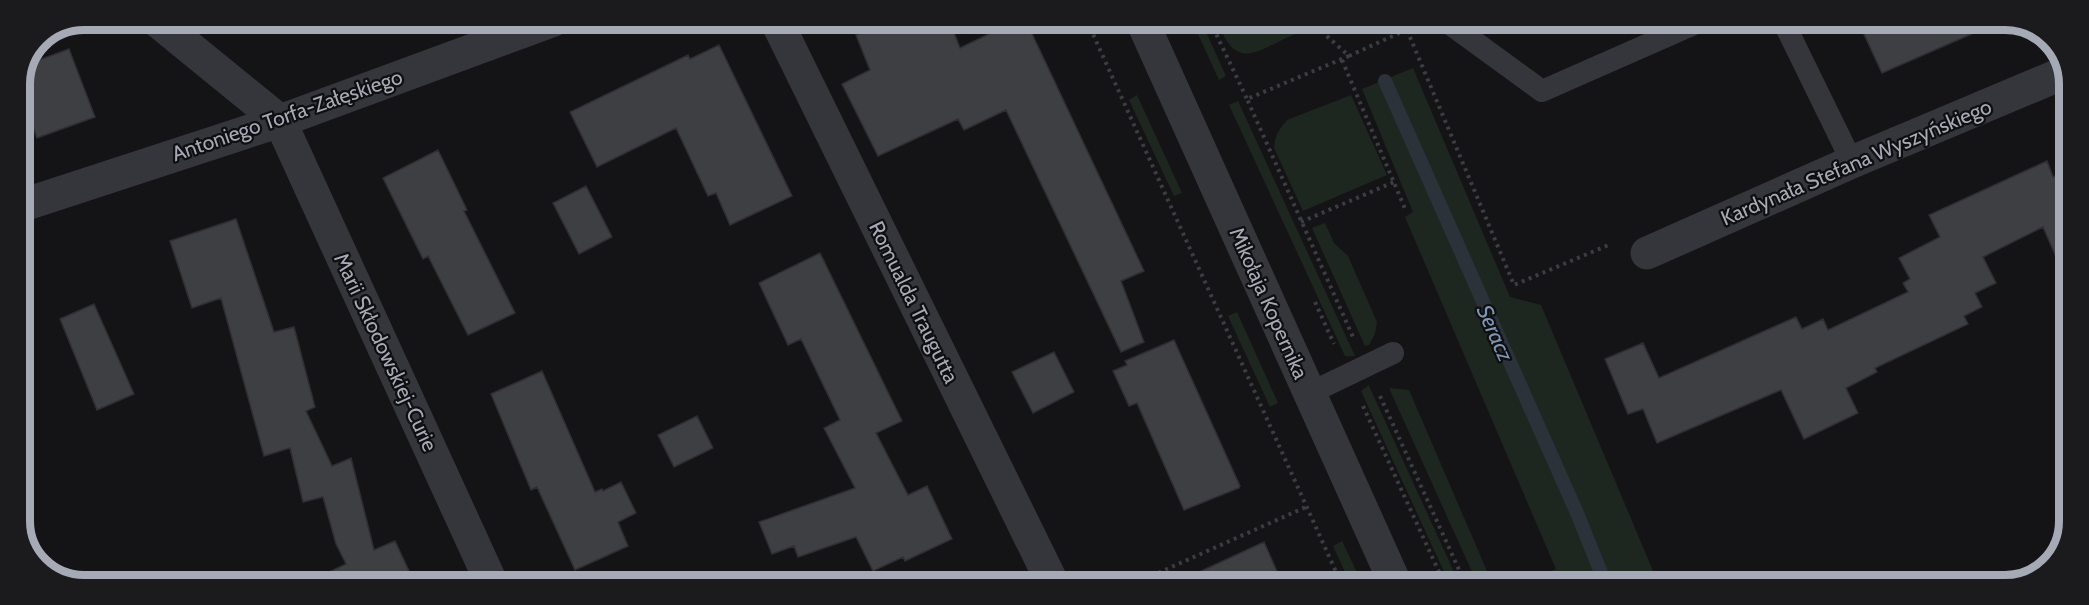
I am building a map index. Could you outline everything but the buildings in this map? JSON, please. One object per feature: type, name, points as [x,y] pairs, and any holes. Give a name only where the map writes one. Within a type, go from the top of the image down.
[{"type":"street","points":[[168,30],[280,121]]},
{"type":"street","name":"Antoniego Torfa-Załęskiego","points":[[30,203],[280,121],[527,30]]},
{"type":"street","name":"Romualda Traugutta","points":[[781,30],[1049,575]]},
{"type":"street","name":"Mikołaja Kopernika","points":[[1146,30],[1392,575]]},
{"type":"street","name":"Kardynała Stefana Wyszyńskiego","points":[[1647,253],[1852,162],[2058,75]]},
{"type":"street","name":"Marii Skłodowskiej-Curie","points":[[280,121],[488,575]]},
{"type":"lane","points":[[1458,30],[1542,91],[1681,30]]},
{"type":"lane","points":[[1787,30],[1852,162]]},
{"type":"lane","points":[[1310,393],[1393,353]]},
{"type":"path","points":[[1091,30],[1337,575]]},
{"type":"path","points":[[1214,30],[1301,222],[1357,370],[1441,575]]},
{"type":"path","points":[[1320,30],[1349,56]]},
{"type":"path","points":[[1247,99],[1342,60],[1407,30],[1514,285],[1613,243]]},
{"type":"path","points":[[1342,60],[1406,211]]},
{"type":"path","points":[[1301,222],[1394,182]]},
{"type":"path","points":[[1314,302],[1357,370],[1461,575]]},
{"type":"path","points":[[1153,575],[1306,507]]},
{"type":"shaded area","points":[[1196,30],[1205,30],[1226,76],[1219,80]]},
{"type":"shaded area","points":[[1221,30],[1297,30],[1295,34],[1249,53],[1240,52],[1232,47]]},
{"type":"shaded area","points":[[1413,68],[1510,297],[1541,305],[1655,575],[1542,575],[1556,569],[1405,217],[1413,212],[1362,89]]},
{"type":"shaded area","points":[[1137,95],[1182,193],[1174,196],[1129,100]]},
{"type":"shaded area","points":[[1351,95],[1387,175],[1303,211],[1274,148],[1276,136],[1287,120]]},
{"type":"shaded area","points":[[1238,101],[1355,356],[1345,356],[1229,105]]},
{"type":"shaded area","points":[[1325,223],[1334,243],[1348,256],[1377,322],[1375,334],[1369,345],[1365,346],[1312,228]]},
{"type":"shaded area","points":[[1237,312],[1278,403],[1270,407],[1228,316]]},
{"type":"shaded area","points":[[1369,385],[1455,575],[1445,575],[1361,391]]},
{"type":"shaded area","points":[[1389,388],[1409,390],[1489,575],[1473,575]]},
{"type":"shaded area","points":[[1342,541],[1358,575],[1346,575],[1333,546]]},
{"type":"waterway","name":"Seracz","points":[[1385,81],[1577,513],[1602,575]]}]
